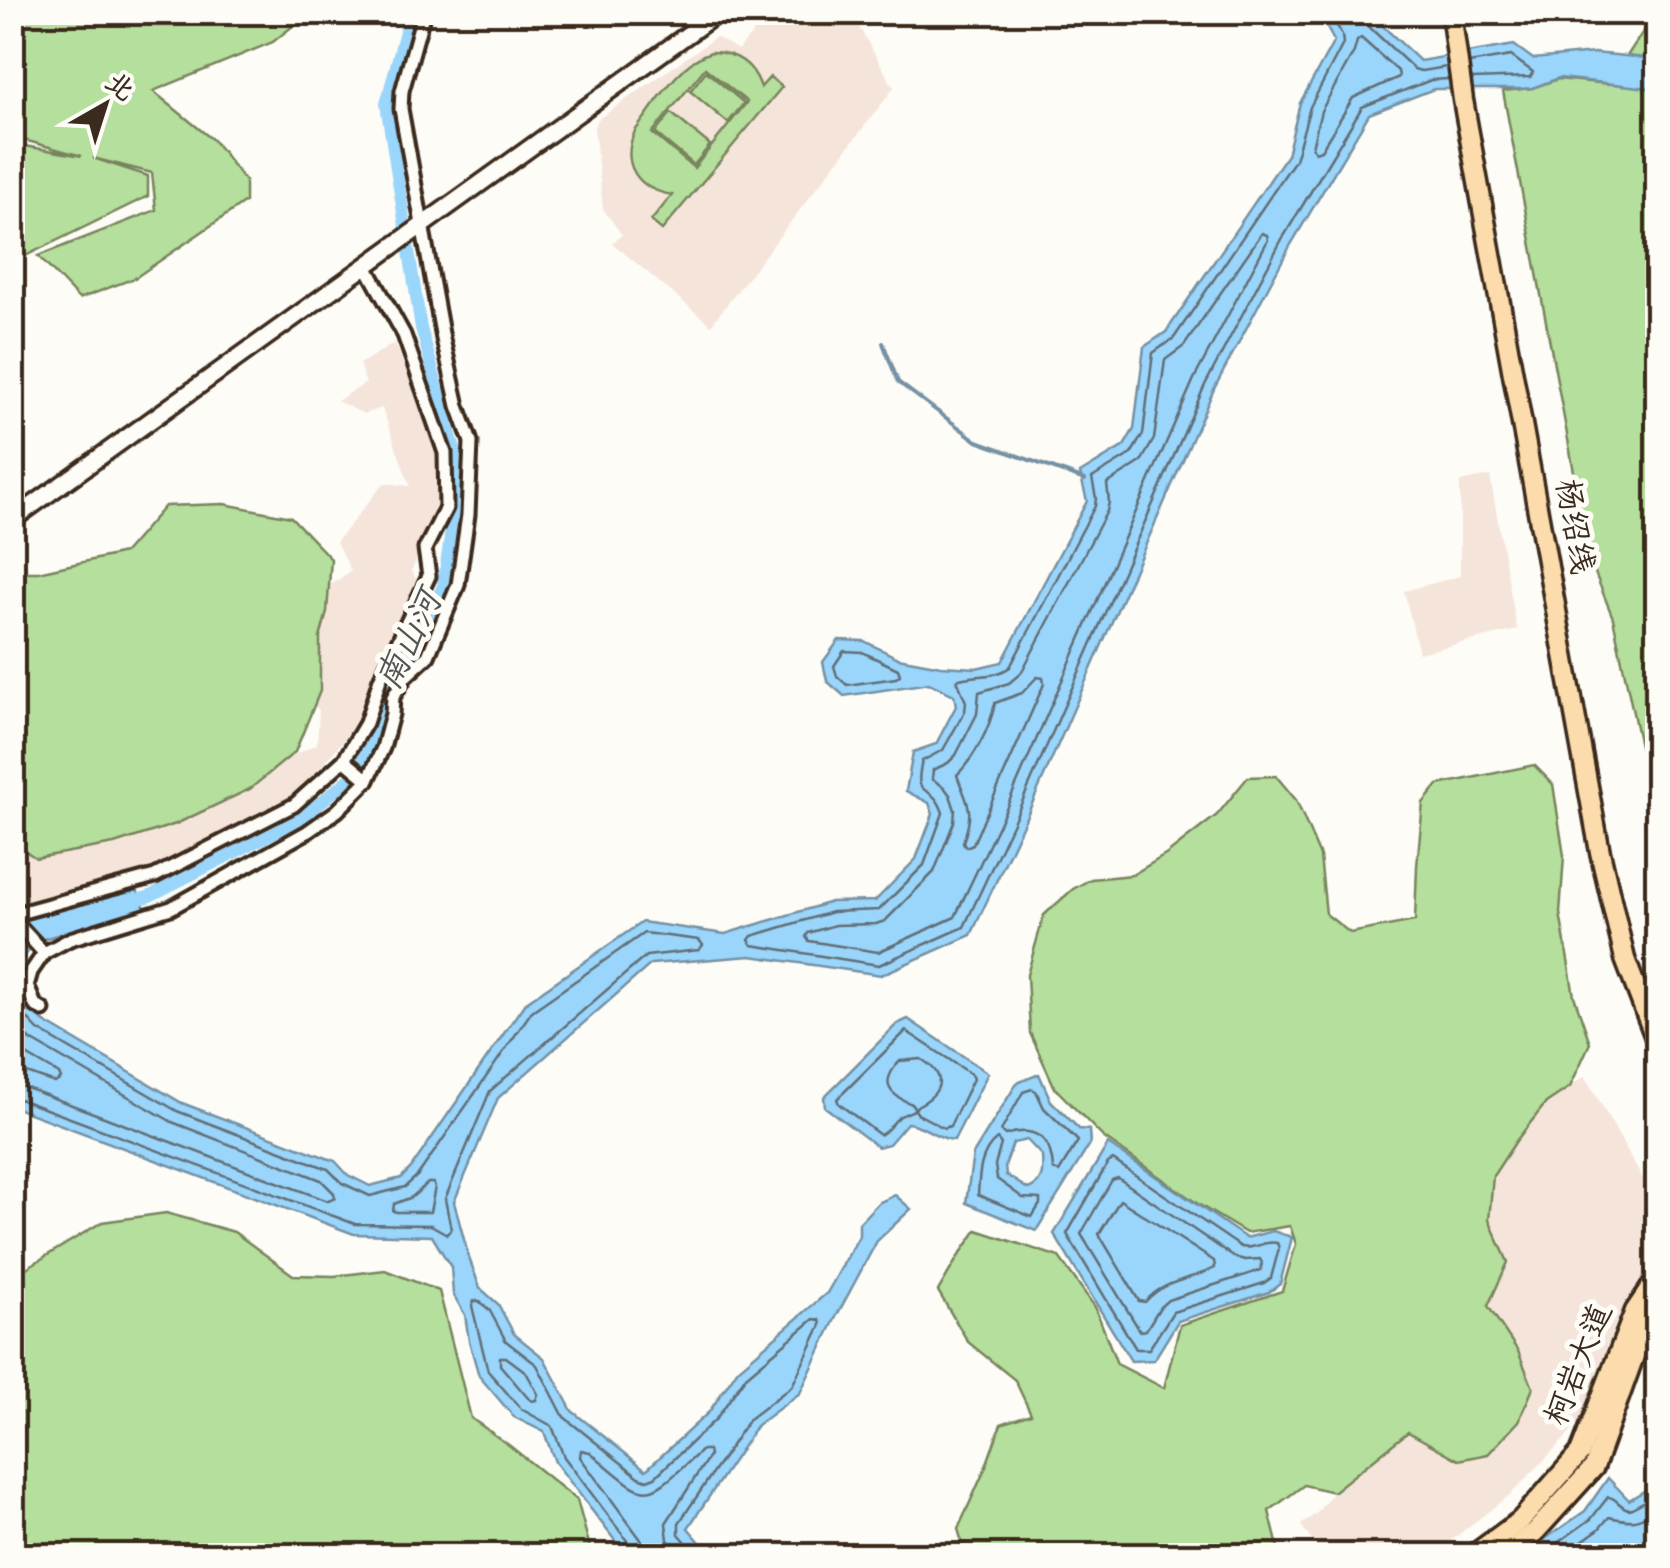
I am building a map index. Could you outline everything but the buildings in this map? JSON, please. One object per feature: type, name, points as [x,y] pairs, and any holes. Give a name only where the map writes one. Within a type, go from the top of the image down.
[{"type":"main road","name":"杨绍线","points":[[1451,12],[1600,852],[1625,959],[1658,1046]]},
{"type":"main road","name":"柯岩大道","points":[[1472,1556],[1522,1520],[1580,1453],[1635,1311],[1658,1278]]},
{"type":"main road","name":"柯岩大道","points":[[1501,1556],[1534,1532],[1594,1467],[1648,1318],[1658,1306]]},
{"type":"street","points":[[43,1010],[35,1005],[27,986],[44,953],[70,939],[171,908],[308,832],[337,811],[368,780],[383,748],[393,697],[405,677],[428,656],[458,585],[468,515],[471,442],[458,406],[443,340],[401,110],[402,91],[424,12]]},
{"type":"street","points":[[12,520],[719,12]]},
{"type":"street","points":[[44,953],[12,917],[155,876],[294,805],[344,760],[366,723],[380,680],[429,576],[425,550],[446,508],[445,453],[404,335],[366,266]]},
{"type":"street","points":[[446,508],[468,515]]},
{"type":"street","points":[[344,760],[368,780]]},
{"type":"shaded area","points":[[770,13],[851,13],[894,88],[711,325],[612,243],[622,235],[603,209],[594,127],[597,120],[716,37],[738,50]]},
{"type":"shaded area","points":[[395,343],[440,455],[442,507],[411,571],[421,585],[361,720],[294,798],[156,869],[13,904],[12,846],[142,827],[317,744],[319,710],[291,683],[325,589],[351,571],[336,542],[384,483],[410,486],[382,408],[364,414],[337,401],[366,383],[359,364]]},
{"type":"shaded area","points":[[1490,476],[1517,630],[1419,653],[1404,591],[1460,576],[1460,482]]},
{"type":"shaded area","points":[[1585,1076],[1657,1204],[1658,1257],[1622,1310],[1580,1423],[1511,1494],[1432,1555],[1322,1555],[1301,1525],[1317,1513],[1333,1492],[1408,1431],[1518,1351],[1488,1306],[1508,1262],[1489,1220],[1493,1176],[1546,1103]]},
{"type":"green space","points":[[13,12],[309,13],[273,42],[153,91],[214,141],[245,181],[245,202],[135,278],[79,299],[38,256],[156,210],[152,173],[93,158],[148,176],[148,196],[13,262],[13,144],[82,156],[13,137]]},
{"type":"green space","points":[[1655,13],[1658,780],[1648,784],[1613,618],[1591,563],[1503,91],[1532,88],[1558,79],[1609,84]]},
{"type":"green space","points":[[711,52],[729,54],[749,66],[761,87],[770,77],[782,87],[662,230],[651,221],[672,195],[641,181],[631,164],[631,143],[635,131],[669,85]],"holes":[[[705,68],[747,102],[694,168],[652,133]]]},
{"type":"green space","points":[[706,71],[744,103],[728,123],[690,91]]},
{"type":"green space","points":[[671,113],[710,145],[694,165],[655,133]]},
{"type":"green space","points":[[224,504],[291,517],[331,559],[327,612],[320,638],[320,691],[295,752],[250,789],[176,824],[114,844],[36,858],[13,843],[13,572],[38,572],[124,553],[165,506]]},
{"type":"green space","points":[[1534,765],[1553,784],[1564,856],[1560,913],[1574,996],[1590,1043],[1570,1087],[1546,1103],[1493,1176],[1489,1220],[1508,1262],[1488,1306],[1518,1351],[1533,1388],[1519,1421],[1488,1454],[1459,1460],[1408,1432],[1333,1492],[1304,1485],[1269,1511],[1280,1555],[966,1555],[958,1529],[1001,1424],[1031,1414],[1015,1380],[968,1342],[938,1291],[977,1230],[1059,1257],[1095,1307],[1117,1364],[1164,1388],[1180,1325],[1282,1291],[1296,1244],[1290,1226],[1246,1233],[1198,1204],[1103,1137],[1055,1088],[1030,1033],[1027,975],[1044,915],[1073,889],[1091,879],[1132,875],[1167,854],[1217,815],[1248,777],[1276,776],[1296,800],[1320,856],[1326,914],[1350,933],[1415,921],[1423,803],[1438,785]]},
{"type":"green space","points":[[166,1213],[234,1232],[293,1275],[334,1276],[385,1270],[439,1291],[471,1418],[577,1500],[592,1555],[13,1555],[13,1280],[102,1222]]},
{"type":"water","points":[[1319,13],[1369,13],[1420,61],[1514,45],[1533,59],[1594,53],[1657,59],[1657,104],[1649,88],[1559,78],[1532,88],[1434,89],[1369,114],[1290,246],[1214,389],[971,935],[881,975],[751,956],[651,964],[498,1098],[454,1202],[480,1288],[498,1304],[514,1334],[544,1358],[572,1411],[646,1470],[709,1412],[738,1369],[827,1293],[859,1236],[859,1223],[878,1203],[895,1195],[911,1209],[877,1241],[800,1393],[757,1425],[688,1528],[711,1555],[626,1555],[555,1462],[544,1432],[514,1417],[479,1376],[465,1315],[453,1294],[451,1267],[432,1236],[354,1234],[13,1107],[12,923],[137,890],[145,908],[35,945],[22,961],[17,991],[43,1021],[182,1103],[335,1161],[348,1175],[370,1186],[401,1178],[411,1168],[525,1003],[642,922],[725,934],[831,902],[875,901],[916,859],[933,814],[929,803],[906,791],[913,752],[936,744],[956,706],[954,695],[929,683],[844,696],[827,681],[823,662],[839,640],[864,641],[898,658],[941,666],[976,668],[1002,662],[1087,501],[1080,473],[1124,446],[1134,429],[1144,347],[1166,332],[1287,155],[1300,103],[1334,41]]},
{"type":"water","points":[[908,1019],[988,1073],[954,1140],[907,1123],[889,1144],[878,1147],[825,1107],[824,1097],[897,1024]]},
{"type":"water","points":[[1039,1074],[1051,1101],[1079,1129],[1089,1130],[1090,1144],[1036,1231],[966,1203],[973,1154],[1017,1083]],"holes":[[[1027,1140],[1042,1156],[1041,1176],[1028,1189],[1006,1175],[1013,1143]]]},
{"type":"water","points":[[1108,1144],[1246,1238],[1273,1231],[1292,1237],[1280,1284],[1269,1292],[1178,1321],[1154,1360],[1131,1361],[1054,1234]]},
{"type":"water","points":[[1608,1478],[1629,1500],[1657,1483],[1657,1555],[1522,1555],[1585,1511]]},
{"type":"waterway","name":"南山河","points":[[128,902],[148,897],[300,819],[352,777],[375,738],[385,696],[416,644],[443,586],[460,468],[421,328],[386,104],[410,12]]},
{"type":"waterway","points":[[883,343],[898,382],[977,441],[1085,480]]}]
